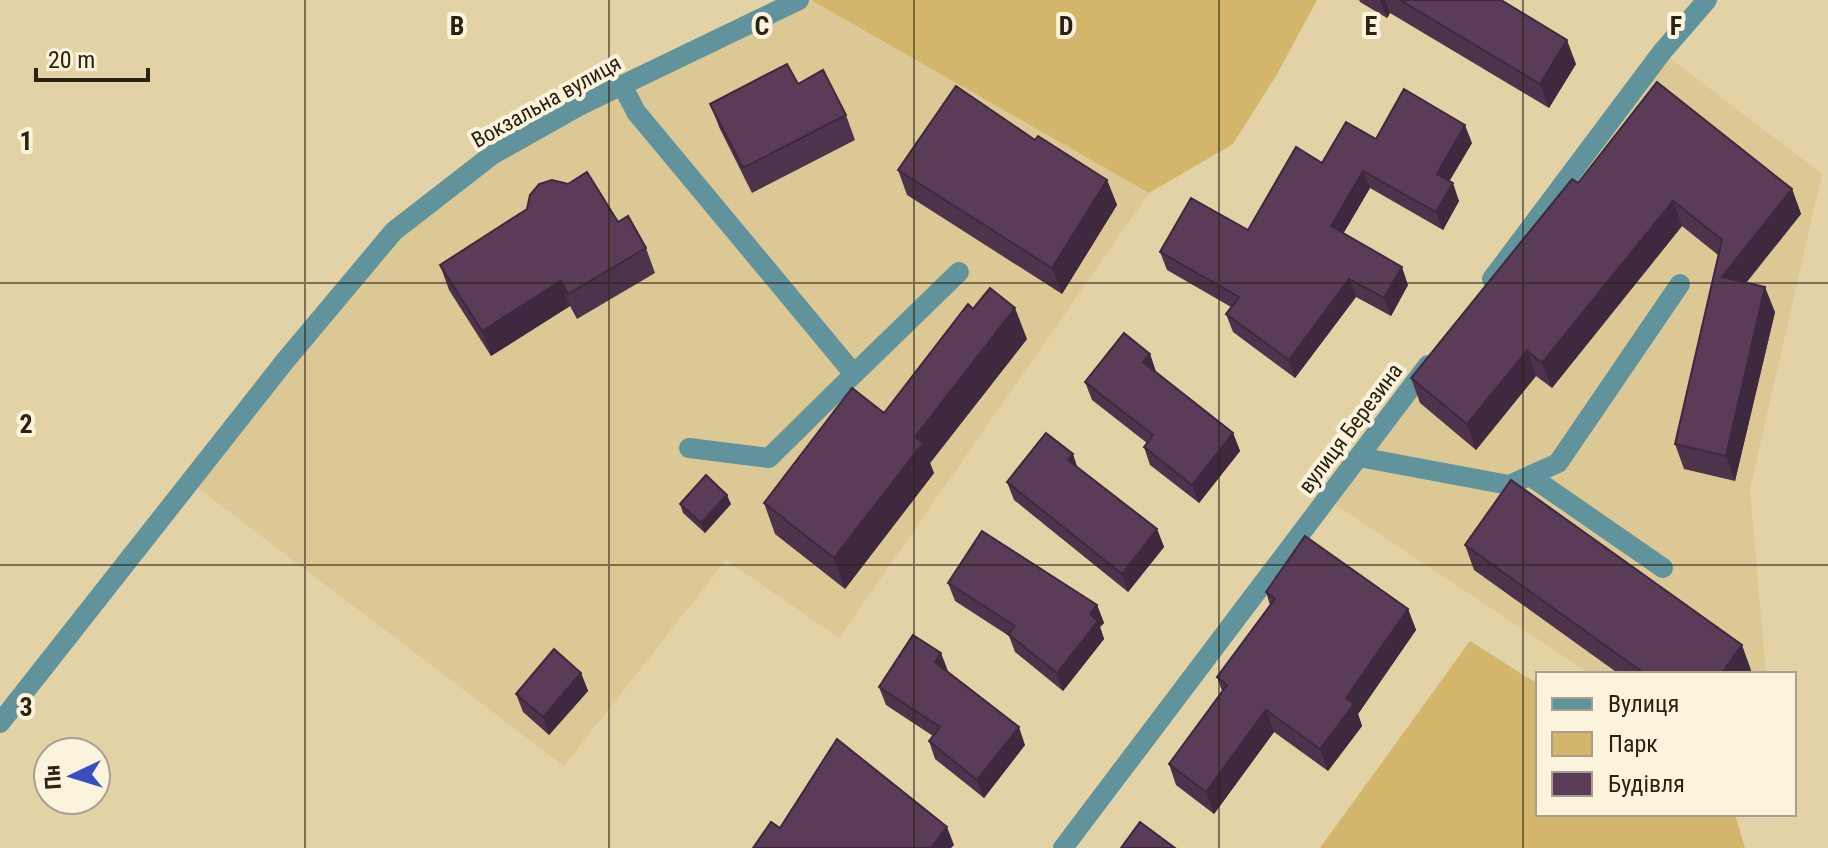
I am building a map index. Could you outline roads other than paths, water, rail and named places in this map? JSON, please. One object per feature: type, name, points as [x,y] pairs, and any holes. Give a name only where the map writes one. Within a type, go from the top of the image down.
[{"type":"street","name":"Вокзальна вулиця","points":[[0,723],[285,361],[394,231],[492,155],[622,85],[799,0]]},
{"type":"street","points":[[1482,292],[1662,52],[1707,0]]},
{"type":"street","points":[[622,85],[636,112],[854,374]]},
{"type":"street","points":[[689,448],[769,458],[959,272]]},
{"type":"street","points":[[1359,457],[1509,485],[1558,463],[1680,284]]},
{"type":"street","name":"вулиця Березина","points":[[1063,848],[1445,343]]},
{"type":"street","points":[[1530,476],[1663,568]]}]
